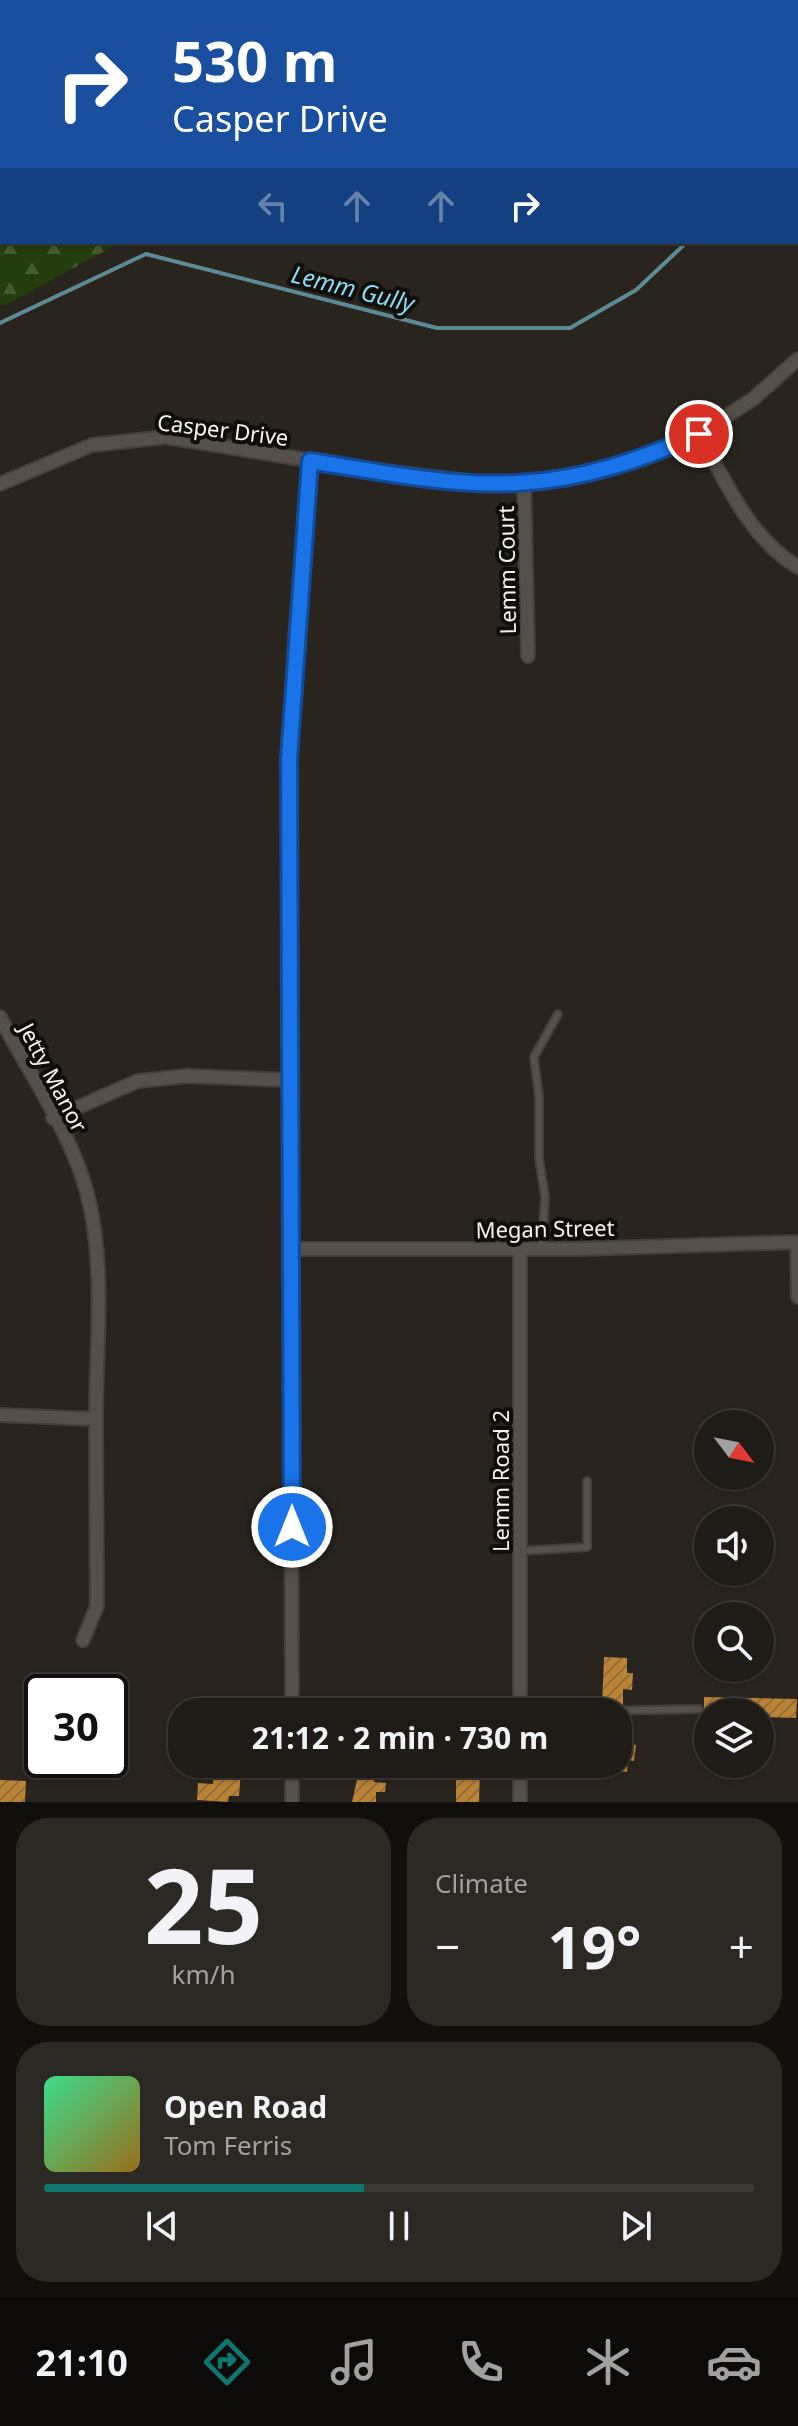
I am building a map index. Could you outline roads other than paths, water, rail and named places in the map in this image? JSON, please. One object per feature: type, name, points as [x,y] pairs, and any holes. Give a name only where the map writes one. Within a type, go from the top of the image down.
[{"type":"street","name":"Casper Drive","points":[[0,484],[92,445],[166,437],[310,461],[476,482],[524,482],[581,475],[622,464],[699,434],[753,399],[798,359]]},
{"type":"street","points":[[699,434],[752,524],[770,545],[798,567]]},
{"type":"street","points":[[292,1698],[289,759],[310,461]]},
{"type":"street","name":"Lemm Court","points":[[524,482],[528,656]]},
{"type":"street","name":"Jetty Manor","points":[[0,1017],[73,1156],[87,1193],[96,1250],[97,1606],[83,1640]]},
{"type":"street","points":[[53,1118],[138,1081],[187,1076],[289,1080]]},
{"type":"street","points":[[798,1242],[798,1297]]},
{"type":"street","name":"Megan Street","points":[[292,1249],[520,1250],[798,1242]]},
{"type":"street","name":"Lemm Road 2","points":[[520,1250],[520,1698]]},
{"type":"street","points":[[0,1415],[96,1419]]},
{"type":"street","points":[[292,1778],[292,1802]]},
{"type":"street","points":[[520,1778],[520,1802]]},
{"type":"lane","points":[[542,1249],[545,1197],[539,1158],[539,1097],[534,1057],[558,1014]]},
{"type":"lane","points":[[520,1551],[587,1547],[587,1481]]},
{"type":"lane","points":[[632,1710],[694,1709]]},
{"type":"waterway","name":"Lemm Gully","points":[[0,323],[146,254],[437,328],[570,328],[636,290],[685,244]]}]
